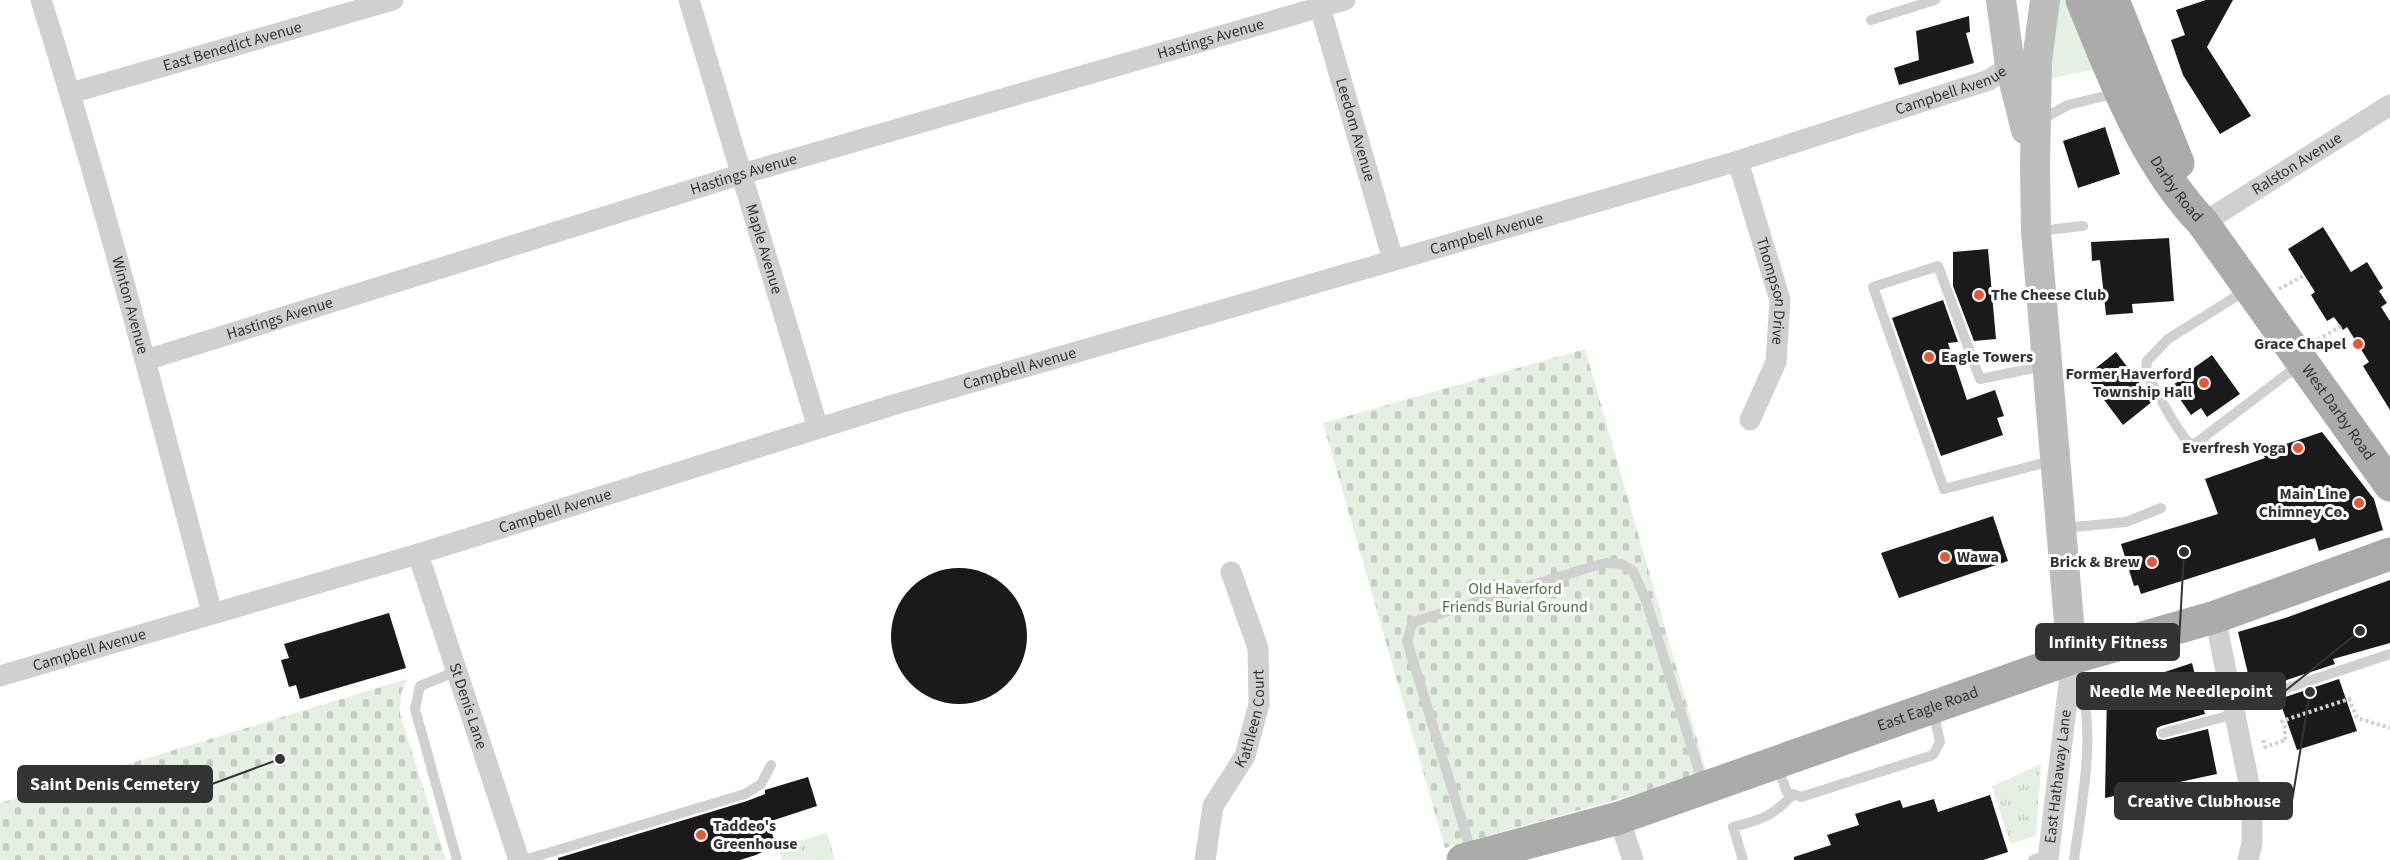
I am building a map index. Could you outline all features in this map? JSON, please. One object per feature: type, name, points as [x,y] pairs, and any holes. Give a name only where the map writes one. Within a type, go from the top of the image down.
[{"type":"main road","name":"Darby Road","points":[[2082,0],[2120,93],[2173,187],[2203,223]]},
{"type":"main road","name":"Darby Road","points":[[2113,0],[2203,223]]},
{"type":"main road","name":"West Darby Road","points":[[2203,223],[2390,485]]},
{"type":"main road","name":"East Eagle Road","points":[[1468,858],[1619,818],[2072,658],[2215,617],[2390,554]]},
{"type":"street","name":"Winton Avenue","points":[[41,0],[71,93],[146,360],[212,613]]},
{"type":"street","name":"East Benedict Avenue","points":[[71,93],[393,0]]},
{"type":"street","name":"Maple Avenue","points":[[689,0],[818,428]]},
{"type":"street","name":"Hastings Avenue","points":[[146,360],[742,174],[1319,4],[1345,0]]},
{"type":"street","points":[[2001,0],[2023,63],[2037,122],[2036,232],[2072,658]]},
{"type":"street","points":[[2035,165],[2023,63],[2045,0]]},
{"type":"street","name":"Leedom Avenue","points":[[1319,4],[1393,260]]},
{"type":"street","name":"Campbell Avenue","points":[[0,676],[418,554],[818,428],[1738,161],[1989,80],[2023,63]]},
{"type":"street","name":"Ralston Avenue","points":[[2203,223],[2390,105]]},
{"type":"street","name":"Thompson Drive","points":[[1738,161],[1780,300],[1776,363],[1750,420]]},
{"type":"street","name":"St Denis Lane","points":[[418,554],[519,860]]},
{"type":"street","name":"Kathleen Court","points":[[1205,860],[1213,806],[1245,756],[1259,704],[1258,648],[1231,573]]},
{"type":"street","points":[[2215,617],[2252,798],[2253,843],[2248,860]]},
{"type":"street","name":"East Hathaway Lane","points":[[2043,858],[2072,658]]},
{"type":"street","points":[[1619,818],[1633,860]]},
{"type":"lane","points":[[1871,20],[1935,0]]},
{"type":"lane","points":[[2037,122],[2068,105],[2120,93]]},
{"type":"lane","points":[[2036,232],[2083,226]]},
{"type":"lane","points":[[2047,365],[1980,379],[1938,266],[1873,287],[1944,489],[2055,460]]},
{"type":"lane","points":[[2248,289],[2168,339],[2147,361],[2146,373],[2186,440],[2191,444],[2196,443],[2303,362]]},
{"type":"lane","points":[[2061,528],[2126,522],[2162,508]]},
{"type":"lane","points":[[1468,858],[1407,641],[1408,631],[1413,622],[1594,566],[1606,563],[1622,564],[1633,571],[1647,603],[1704,788]]},
{"type":"lane","points":[[2163,733],[2390,654]]},
{"type":"lane","points":[[2072,658],[2086,701],[2086,769],[2074,860]]},
{"type":"lane","points":[[457,671],[420,686],[415,709],[457,860]]},
{"type":"lane","points":[[1775,763],[1787,792],[1802,797],[1933,755],[1940,742],[1933,707]]},
{"type":"lane","points":[[524,860],[745,794],[761,784],[771,765]]},
{"type":"lane","points":[[1743,860],[1734,826],[1768,817],[1793,794]]},
{"type":"path","points":[[2262,737],[2265,747],[2286,740],[2284,735],[2286,730],[2282,721],[2349,699],[2357,718],[2390,728]]},
{"type":"green space","points":[[2057,0],[2071,0],[2098,69],[2047,79]]},
{"type":"green space","name":"Old Haverford Friends Burial Ground","points":[[1585,349],[1707,774],[1445,848],[1323,423]]},
{"type":"green space","points":[[407,679],[401,693],[400,714],[446,860],[0,860],[0,803]]},
{"type":"green space","points":[[2041,764],[2036,836],[2010,844],[1992,786]]},
{"type":"green space","points":[[827,833],[835,860],[782,860],[778,847]]},
{"type":"building","points":[[2206,0],[2233,0],[2207,47],[2251,116],[2220,134],[2183,75],[2171,40],[2185,35],[2176,10]]},
{"type":"building","points":[[1969,16],[1970,32],[1966,33],[1974,63],[1899,85],[1894,68],[1919,60],[1916,31]]},
{"type":"building","points":[[2105,127],[2120,174],[2078,188],[2063,141]]},
{"type":"building","points":[[2323,227],[2351,272],[2367,262],[2383,288],[2379,291],[2387,303],[2381,307],[2390,321],[2390,410],[2363,366],[2369,362],[2347,327],[2343,330],[2334,317],[2327,321],[2311,295],[2315,292],[2288,249]]},
{"type":"building","points":[[2169,238],[2174,301],[2132,304],[2133,313],[2106,315],[2100,260],[2092,261],[2091,242]]},
{"type":"building","name":"The Cheese Club","points":[[1988,249],[1996,339],[1974,341],[1953,286],[1953,252]]},
{"type":"building","name":"Eagle Towers","points":[[1943,300],[1958,342],[1948,343],[1967,400],[1995,390],[2004,416],[1997,418],[2003,435],[1941,456],[1892,318]]},
{"type":"building","points":[[2116,352],[2153,401],[2123,425],[2086,376]]},
{"type":"building","name":"Former Haverford Township Hall","points":[[2212,355],[2240,394],[2207,417],[2201,408],[2191,415],[2171,386]]},
{"type":"building","points":[[2322,432],[2374,499],[2383,530],[2319,551],[2315,538],[2141,594],[2138,585],[2134,586],[2121,544],[2218,514],[2205,479],[2265,458],[2262,452]]},
{"type":"building","name":"Wawa","points":[[1993,516],[2008,561],[1899,598],[1881,553]]},
{"type":"building","points":[[959,568],[985,573],[997,579],[1007,588],[1016,598],[1022,610],[1027,636],[1022,662],[1016,674],[1007,684],[997,693],[985,699],[959,704],[933,699],[921,693],[911,684],[902,674],[896,662],[891,636],[896,610],[902,598],[911,588],[921,579],[933,573]]},
{"type":"building","points":[[2390,580],[2390,643],[2333,659],[2335,664],[2275,684],[2272,676],[2250,682],[2238,632],[2285,618]]},
{"type":"building","points":[[389,613],[406,668],[300,699],[296,685],[289,687],[281,660],[289,658],[284,644]]},
{"type":"building","points":[[2192,663],[2205,714],[2161,726],[2157,728],[2156,734],[2158,739],[2164,740],[2208,729],[2217,774],[2105,798],[2107,691]]},
{"type":"building","points":[[2339,679],[2357,731],[2297,750],[2279,699]]},
{"type":"building","name":"Taddeo's Greenhouse","points":[[808,777],[817,806],[768,822],[776,845],[756,855],[740,860],[558,860],[558,858],[747,801],[765,794],[765,790]]},
{"type":"building","points":[[1990,795],[2008,852],[1983,860],[1794,860],[1794,857],[1831,845],[1827,835],[1859,825],[1855,814],[1900,800],[1903,808],[1934,799],[1938,812]]},
{"type":"place","name":"The Cheese Club","points":[[1979,295]]},
{"type":"place","name":"Grace Chapel","points":[[2358,344]]},
{"type":"place","name":"Eagle Towers","points":[[1929,357]]},
{"type":"place","name":"Former Haverford Township Hall","points":[[2204,383]]},
{"type":"place","name":"Everfresh Yoga","points":[[2298,448]]},
{"type":"place","name":"Main Line Chimney Co.","points":[[2359,503]]},
{"type":"place","name":"Infinity Fitness","points":[[2184,552]]},
{"type":"place","name":"Wawa","points":[[1945,557]]},
{"type":"place","name":"Brick & Brew","points":[[2152,562]]},
{"type":"place","name":"Needle Me Needlepoint","points":[[2360,631]]},
{"type":"place","name":"Creative Clubhouse","points":[[2310,692]]},
{"type":"place","name":"Saint Denis Cemetery","points":[[280,759]]},
{"type":"place","name":"Taddeo's Greenhouse","points":[[701,835]]}]
